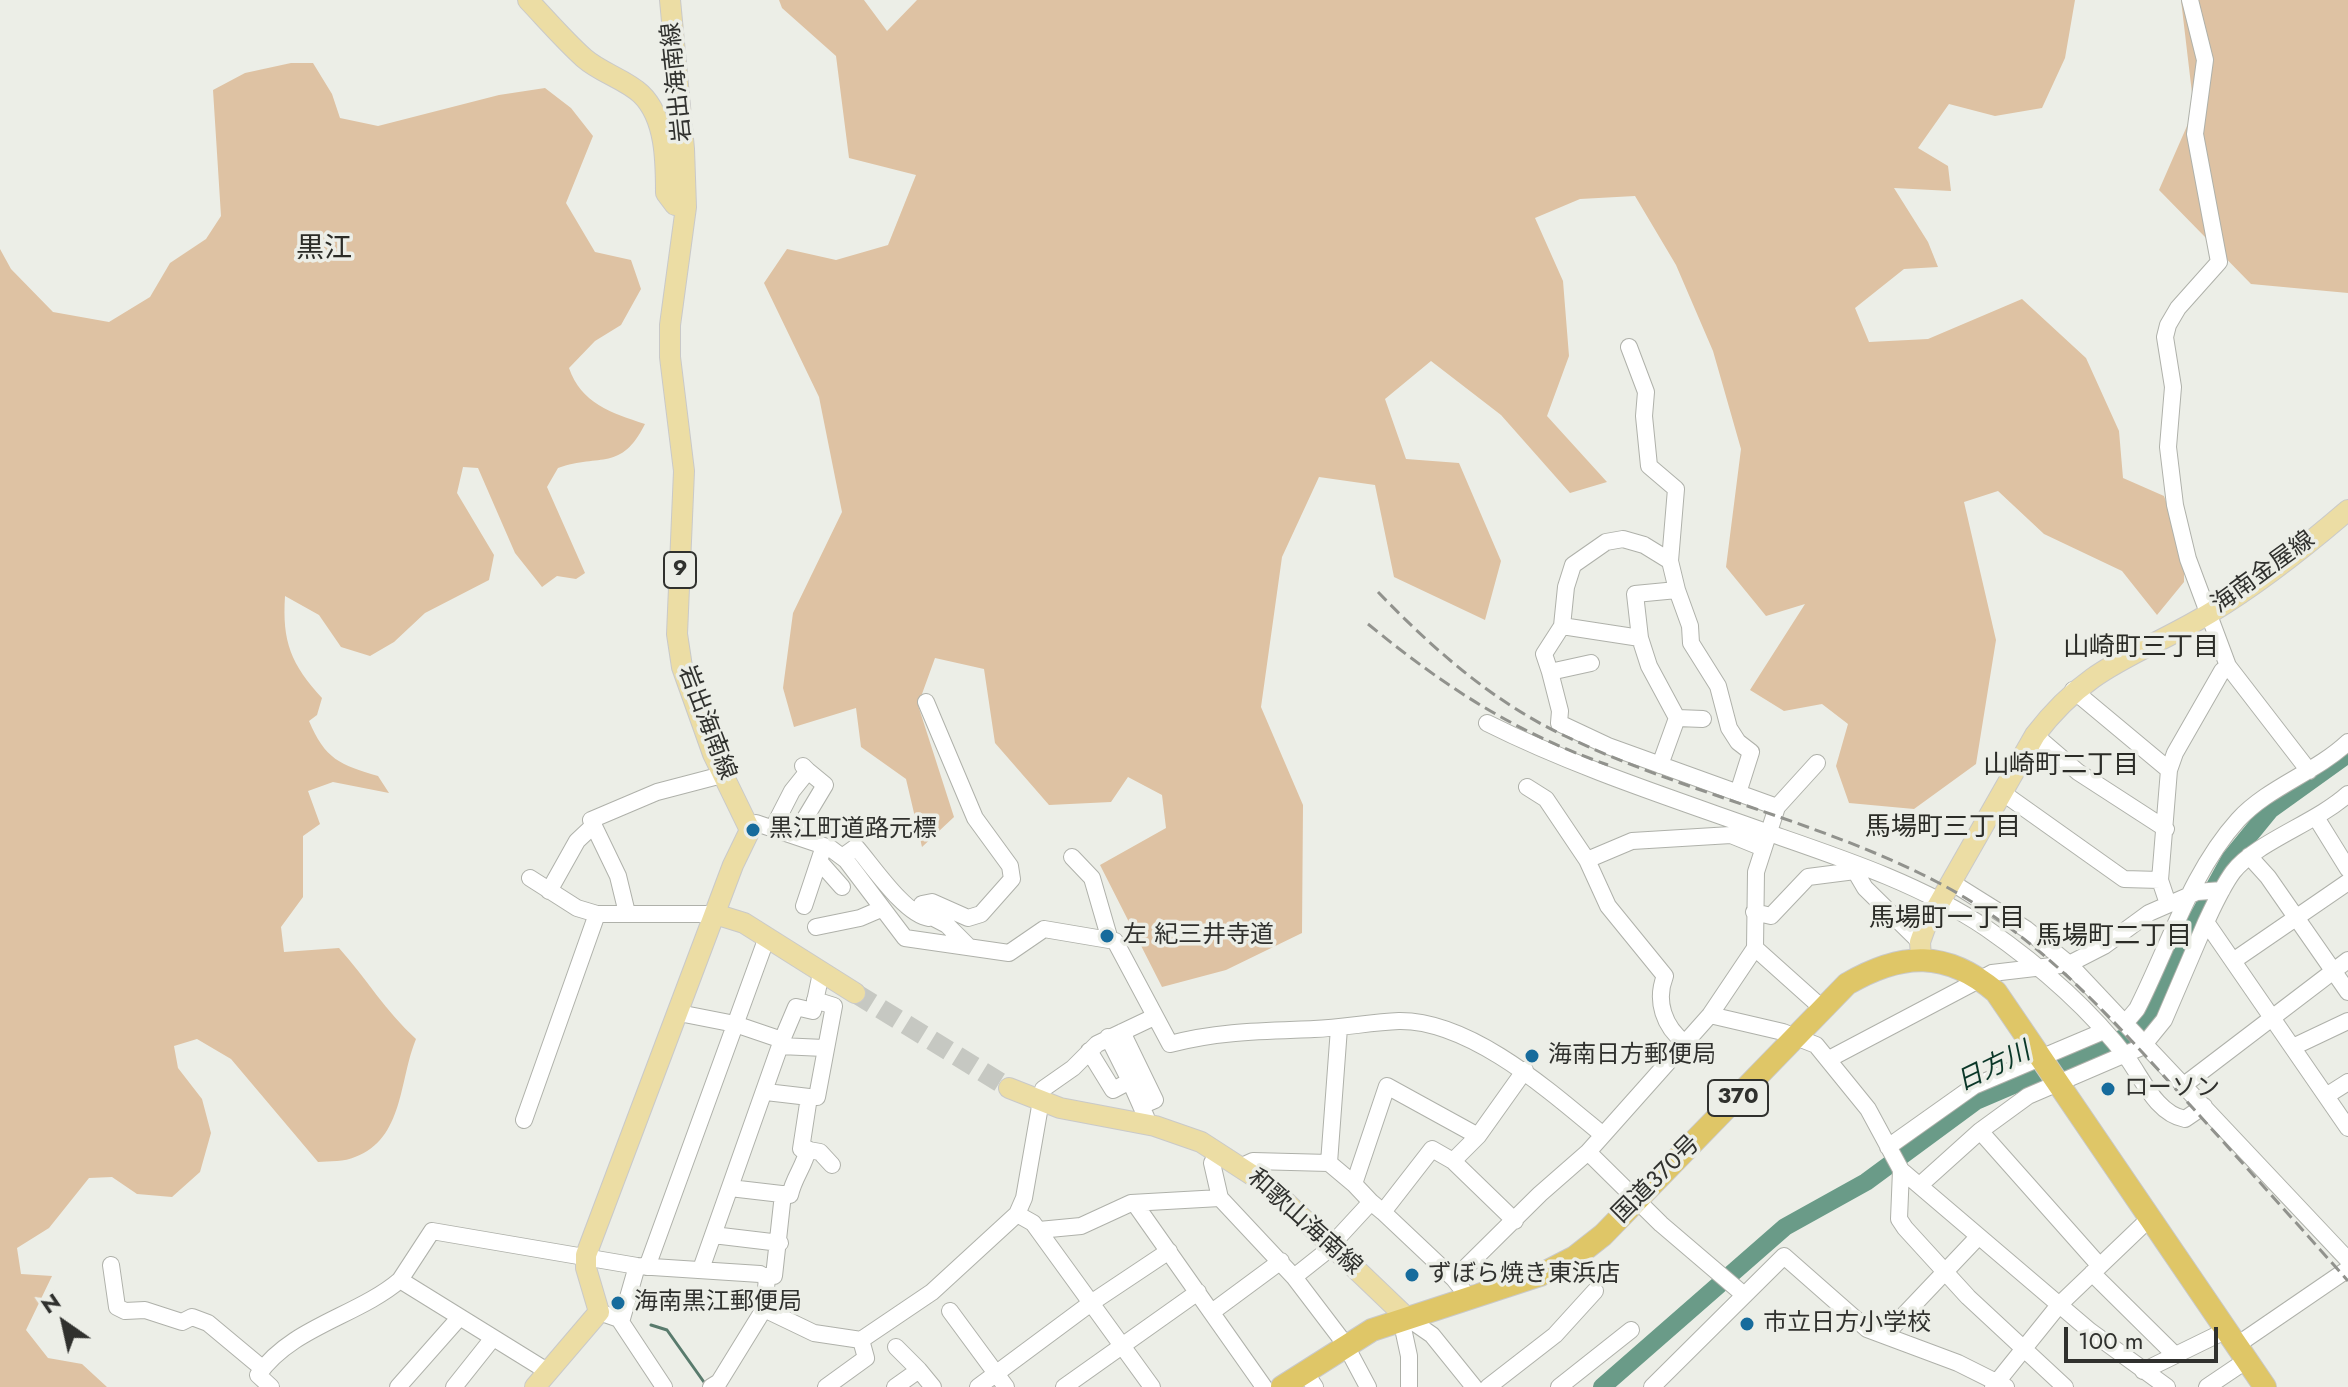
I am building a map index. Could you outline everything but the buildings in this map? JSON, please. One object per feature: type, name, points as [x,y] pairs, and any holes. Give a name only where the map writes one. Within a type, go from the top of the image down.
[{"type":"highway","name":"国道370号","points":[[1282,1387],[1310,1379],[1345,1344],[1403,1318],[1540,1275],[1575,1257],[1603,1235],[1847,984],[1921,950],[1980,978],[1996,992],[2265,1387]]},
{"type":"main road","points":[[528,0],[583,57],[642,95],[651,108],[664,147],[668,165],[666,193],[675,205],[686,207]]},
{"type":"main road","name":"岩出海南線","points":[[670,0],[684,149],[686,207],[670,325],[670,357],[684,471],[677,634],[682,667],[722,775],[750,825]]},
{"type":"main road","name":"海南金屋線","points":[[1921,950],[1951,882],[2035,735],[2073,690],[2117,661],[2209,614],[2345,519]]},
{"type":"main road","points":[[541,1379],[599,1312],[588,1277],[586,1255],[750,825]]},
{"type":"main road","points":[[715,914],[744,923],[855,993]]},
{"type":"main road","name":"和歌山海南線","points":[[1009,1088],[1083,1114],[1143,1115],[1201,1142],[1269,1186],[1403,1318]]},
{"type":"street","points":[[2190,0],[2205,60],[2195,134],[2219,262],[2168,325],[2166,353],[2173,387],[2169,463],[2188,559],[2228,666],[2309,771]]},
{"type":"street","points":[[1629,347],[1646,392],[1644,416],[1649,466],[1676,489],[1670,561],[1690,626],[1691,643],[1718,686],[1729,728],[1738,742],[1751,752],[1738,793]]},
{"type":"street","points":[[1670,561],[1644,545],[1623,539],[1606,542],[1573,565],[1566,587],[1562,626],[1544,654],[1560,711],[1559,723],[1608,746],[1777,807]]},
{"type":"street","points":[[1660,765],[1677,718],[1649,666],[1640,638],[1635,594],[1677,590]]},
{"type":"street","points":[[1562,626],[1640,638]]},
{"type":"street","points":[[1550,672],[1591,663]]},
{"type":"street","points":[[2168,904],[2160,880],[2169,770],[2197,711],[2228,666]]},
{"type":"street","points":[[2073,690],[2169,770]]},
{"type":"street","points":[[926,702],[975,818],[1010,866],[1012,879],[981,914],[968,918],[932,902],[922,904],[924,913],[935,918],[967,945]]},
{"type":"street","points":[[1677,718],[1703,719]]},
{"type":"street","points":[[1487,723],[1766,840],[1857,867],[1941,901],[1983,926],[2038,968],[2107,1034],[2157,1101],[2175,1117],[2185,1119],[2204,1106]]},
{"type":"street","points":[[2035,735],[2078,772],[2166,829]]},
{"type":"street","points":[[2128,1023],[2216,848],[2238,819],[2258,802],[2309,771],[2348,742]]},
{"type":"street","points":[[1454,1279],[1540,1194],[1588,1152],[1710,1015],[1755,948],[1756,872],[1777,807],[1817,763]]},
{"type":"street","points":[[773,828],[806,769],[828,779],[795,835]]},
{"type":"street","points":[[627,913],[617,871],[591,820],[657,792],[722,775]]},
{"type":"street","points":[[1527,787],[1546,799],[1587,860],[1608,906],[1665,976],[1659,992],[1661,1006],[1673,1034],[1685,1043]]},
{"type":"street","points":[[2003,793],[2124,879],[2160,880]]},
{"type":"street","points":[[1888,1147],[1974,1086],[2123,1053],[2145,1041],[2164,1020],[2219,890],[2234,870],[2249,856],[2317,819],[2348,794]]},
{"type":"street","points":[[2317,819],[2348,869]]},
{"type":"street","points":[[750,825],[756,823],[795,835],[822,854],[842,887]]},
{"type":"street","points":[[549,891],[577,841],[594,825]]},
{"type":"street","points":[[1587,860],[1632,841],[1731,835],[1766,840]]},
{"type":"street","points":[[822,854],[842,857],[856,847],[894,894],[923,917],[935,918]]},
{"type":"street","points":[[804,906],[822,854]]},
{"type":"street","points":[[2249,856],[2268,877],[2348,992]]},
{"type":"street","points":[[842,857],[905,938],[1009,953],[1044,929],[1110,940],[1123,951],[1170,1044],[1212,1033],[1339,1028],[1402,1021],[1482,1046],[1525,1070],[1603,1135]]},
{"type":"street","points":[[1072,857],[1092,878],[1110,940]]},
{"type":"street","points":[[1754,912],[1771,916],[1808,877],[1857,867]]},
{"type":"street","points":[[1857,867],[1865,888],[1921,950]]},
{"type":"street","points":[[530,878],[577,908],[597,914],[715,914]]},
{"type":"street","points":[[1951,882],[2034,935],[2069,964],[2145,1041],[2348,1260]]},
{"type":"street","points":[[2233,961],[2348,882]]},
{"type":"street","points":[[1829,1059],[1980,978],[1992,973],[2069,964],[2168,904],[2194,893],[2219,890]]},
{"type":"street","points":[[816,927],[860,918],[881,909]]},
{"type":"street","points":[[524,1120],[597,914]]},
{"type":"street","points":[[2206,922],[2348,1128]]},
{"type":"street","points":[[621,1322],[767,937]]},
{"type":"street","points":[[1755,948],[1822,1008]]},
{"type":"street","points":[[2184,1085],[2348,960]]},
{"type":"street","points":[[701,1269],[781,1043],[796,1007],[813,1011],[821,973]]},
{"type":"street","points":[[766,1092],[817,1097],[834,1006],[815,1000]]},
{"type":"street","points":[[679,1013],[735,1024],[781,1043],[824,1048]]},
{"type":"street","points":[[1710,1015],[1809,1040],[1829,1059],[1868,1109],[1901,1170],[2059,1305],[2167,1387]]},
{"type":"street","points":[[764,1309],[814,1333],[861,1340],[932,1292],[1017,1214],[1024,1198],[1038,1100],[1043,1089],[1073,1068],[1089,1051],[1154,1017]]},
{"type":"street","points":[[2293,1047],[2348,1021]]},
{"type":"street","points":[[1329,1163],[1339,1028]]},
{"type":"street","points":[[1920,1185],[1980,1131],[2028,1096],[2051,1070],[2107,1034]]},
{"type":"street","points":[[1115,1035],[1143,1115]]},
{"type":"street","points":[[1115,1035],[1155,1100],[1143,1115]]},
{"type":"street","points":[[1089,1051],[1113,1090],[1130,1081]]},
{"type":"street","points":[[1453,1161],[1478,1136],[1525,1070]]},
{"type":"street","points":[[2326,1096],[2348,1082]]},
{"type":"street","points":[[1354,1184],[1387,1086],[1478,1136]]},
{"type":"street","points":[[730,1188],[790,1195],[795,1175],[804,1165],[809,1097]]},
{"type":"street","points":[[1980,1131],[2095,1269],[2175,1355]]},
{"type":"street","points":[[804,1149],[820,1152],[832,1165]]},
{"type":"street","points":[[1294,1277],[1377,1207],[1432,1149],[1453,1161],[1515,1221]]},
{"type":"street","points":[[1588,1152],[1636,1200],[1740,1292]]},
{"type":"street","points":[[1218,1153],[1212,1163],[1220,1198],[1294,1277],[1345,1344],[1368,1387]]},
{"type":"street","points":[[1240,1167],[1253,1161],[1329,1163],[1454,1279],[1469,1298]]},
{"type":"street","points":[[1901,1170],[1903,1195],[1899,1219],[1944,1271],[2065,1387]]},
{"type":"street","points":[[271,1387],[258,1375],[262,1368],[278,1354],[347,1310],[385,1292],[400,1280],[432,1231],[642,1267],[774,1276],[783,1194]]},
{"type":"street","points":[[1039,1230],[1081,1226],[1135,1204],[1220,1198]]},
{"type":"street","points":[[1135,1204],[1264,1387]]},
{"type":"street","points":[[1017,1214],[1039,1230],[1152,1387]]},
{"type":"street","points":[[1652,1387],[1740,1292],[1784,1256],[1867,1329],[1999,1385],[2021,1348],[2059,1305],[2150,1218]]},
{"type":"street","points":[[713,1235],[780,1243]]},
{"type":"street","points":[[1885,1335],[1978,1237]]},
{"type":"street","points":[[978,1387],[1001,1380],[1091,1303],[1169,1251]]},
{"type":"street","points":[[1212,1312],[1281,1261]]},
{"type":"street","points":[[111,1265],[117,1307],[125,1311],[145,1310],[182,1322],[192,1317],[208,1323],[262,1368]]},
{"type":"street","points":[[2207,1387],[2237,1345],[2348,1269]]},
{"type":"street","points":[[711,1387],[719,1382],[764,1309],[767,1278],[764,1276]]},
{"type":"street","points":[[400,1280],[493,1338],[541,1379]]},
{"type":"street","points":[[1488,1387],[1555,1335],[1595,1291]]},
{"type":"street","points":[[1064,1387],[1198,1292]]},
{"type":"street","points":[[950,1311],[1001,1380]]},
{"type":"street","points":[[599,1312],[621,1322],[664,1387]]},
{"type":"street","points":[[398,1387],[459,1318]]},
{"type":"street","points":[[1403,1318],[1409,1356],[1409,1387]]},
{"type":"street","points":[[1403,1318],[1432,1335],[1474,1387]]},
{"type":"street","points":[[1559,1387],[1631,1330]]},
{"type":"street","points":[[454,1387],[493,1338]]},
{"type":"street","points":[[826,1387],[866,1358],[861,1340]]},
{"type":"street","points":[[2143,1371],[2175,1355],[2237,1345]]},
{"type":"street","points":[[896,1347],[933,1387]]},
{"type":"street","points":[[895,1387],[919,1370]]},
{"type":"shaded area","points":[[779,0],[864,0],[887,31],[917,0],[2075,0],[2065,58],[2042,108],[1995,116],[1949,104],[1918,148],[1948,166],[1951,191],[1894,188],[1928,242],[1938,267],[1904,269],[1855,308],[1869,342],[1928,339],[2022,299],[2086,358],[2119,431],[2123,478],[2164,496],[2184,554],[2184,582],[2157,615],[2122,571],[2044,534],[1998,491],[1964,502],[1996,640],[1976,764],[1914,809],[1849,803],[1836,766],[1848,724],[1822,704],[1784,711],[1750,690],[1805,604],[1766,616],[1726,567],[1741,449],[1713,351],[1676,265],[1635,196],[1580,199],[1535,218],[1563,281],[1569,356],[1547,416],[1607,482],[1570,493],[1501,415],[1431,361],[1385,399],[1406,459],[1459,463],[1501,561],[1485,620],[1394,577],[1375,485],[1319,477],[1282,557],[1261,707],[1303,805],[1302,933],[1226,970],[1162,987],[1100,865],[1166,828],[1162,795],[1128,777],[1111,802],[1049,805],[995,743],[984,669],[935,658],[918,705],[954,817],[922,847],[906,779],[861,747],[856,708],[794,727],[783,688],[793,613],[842,512],[819,397],[764,283],[787,249],[836,260],[888,245],[916,175],[849,158],[836,56],[782,8]]},
{"type":"shaded area","points":[[2181,0],[2348,0],[2348,293],[2251,284],[2159,190],[2194,110]]},
{"type":"shaded area","points":[[291,63],[313,63],[332,94],[340,118],[378,126],[499,95],[545,88],[571,108],[593,136],[566,203],[595,252],[631,260],[641,289],[621,325],[595,341],[569,368],[574,380],[589,398],[609,411],[645,424],[636,439],[618,455],[558,468],[547,487],[585,573],[576,579],[557,576],[542,587],[515,553],[478,468],[463,467],[457,493],[494,555],[489,580],[425,613],[394,642],[370,656],[341,647],[319,615],[285,596],[285,627],[291,652],[322,698],[317,715],[309,721],[315,734],[335,759],[378,776],[389,793],[333,782],[308,791],[320,824],[303,836],[303,897],[281,927],[284,952],[339,948],[395,1018],[416,1039],[398,1107],[383,1137],[371,1148],[347,1160],[318,1162],[231,1059],[197,1039],[174,1046],[178,1068],[202,1099],[211,1133],[200,1172],[172,1197],[137,1194],[112,1177],[89,1178],[49,1228],[17,1248],[21,1274],[52,1276],[26,1330],[48,1358],[82,1364],[107,1387],[0,1387],[0,249],[11,269],[53,312],[109,322],[150,297],[170,263],[206,239],[221,216],[213,90],[245,73]]},
{"type":"waterway","name":"日方川","points":[[1602,1387],[1785,1227],[1866,1182],[1976,1101],[2142,1030],[2154,1014],[2173,963],[2230,859],[2270,810],[2348,754]]},
{"type":"waterway","points":[[651,1325],[667,1330],[706,1385]]},
{"type":"tunnel","points":[[855,993],[1009,1088]]},
{"type":"railway","points":[[1378,592],[1465,673],[1513,707],[1565,736],[1658,775],[1894,861],[1974,903],[2007,926],[2099,1006],[2348,1281]]},
{"type":"railway","points":[[1368,624],[1425,668],[1482,706],[1542,738],[1608,765]]},
{"type":"place","name":"黒江町道路元標","points":[[753,830]]},
{"type":"place","name":"左 紀三井寺道","points":[[1107,936]]},
{"type":"place","name":"海南日方郵便局","points":[[1532,1056]]},
{"type":"place","name":"ローソン","points":[[2108,1089]]},
{"type":"place","name":"ずぼら焼き東浜店","points":[[1412,1275]]},
{"type":"place","name":"海南黒江郵便局","points":[[618,1303]]},
{"type":"place","name":"市立日方小学校","points":[[1747,1324]]},
{"type":"district","name":"黒江","points":[[324,250]]},
{"type":"district","name":"山崎町三丁目","points":[[2141,649]]},
{"type":"district","name":"山崎町二丁目","points":[[2061,767]]},
{"type":"district","name":"馬場町三丁目","points":[[1943,829]]},
{"type":"district","name":"馬場町一丁目","points":[[1947,920]]},
{"type":"district","name":"馬場町二丁目","points":[[2114,938]]}]
